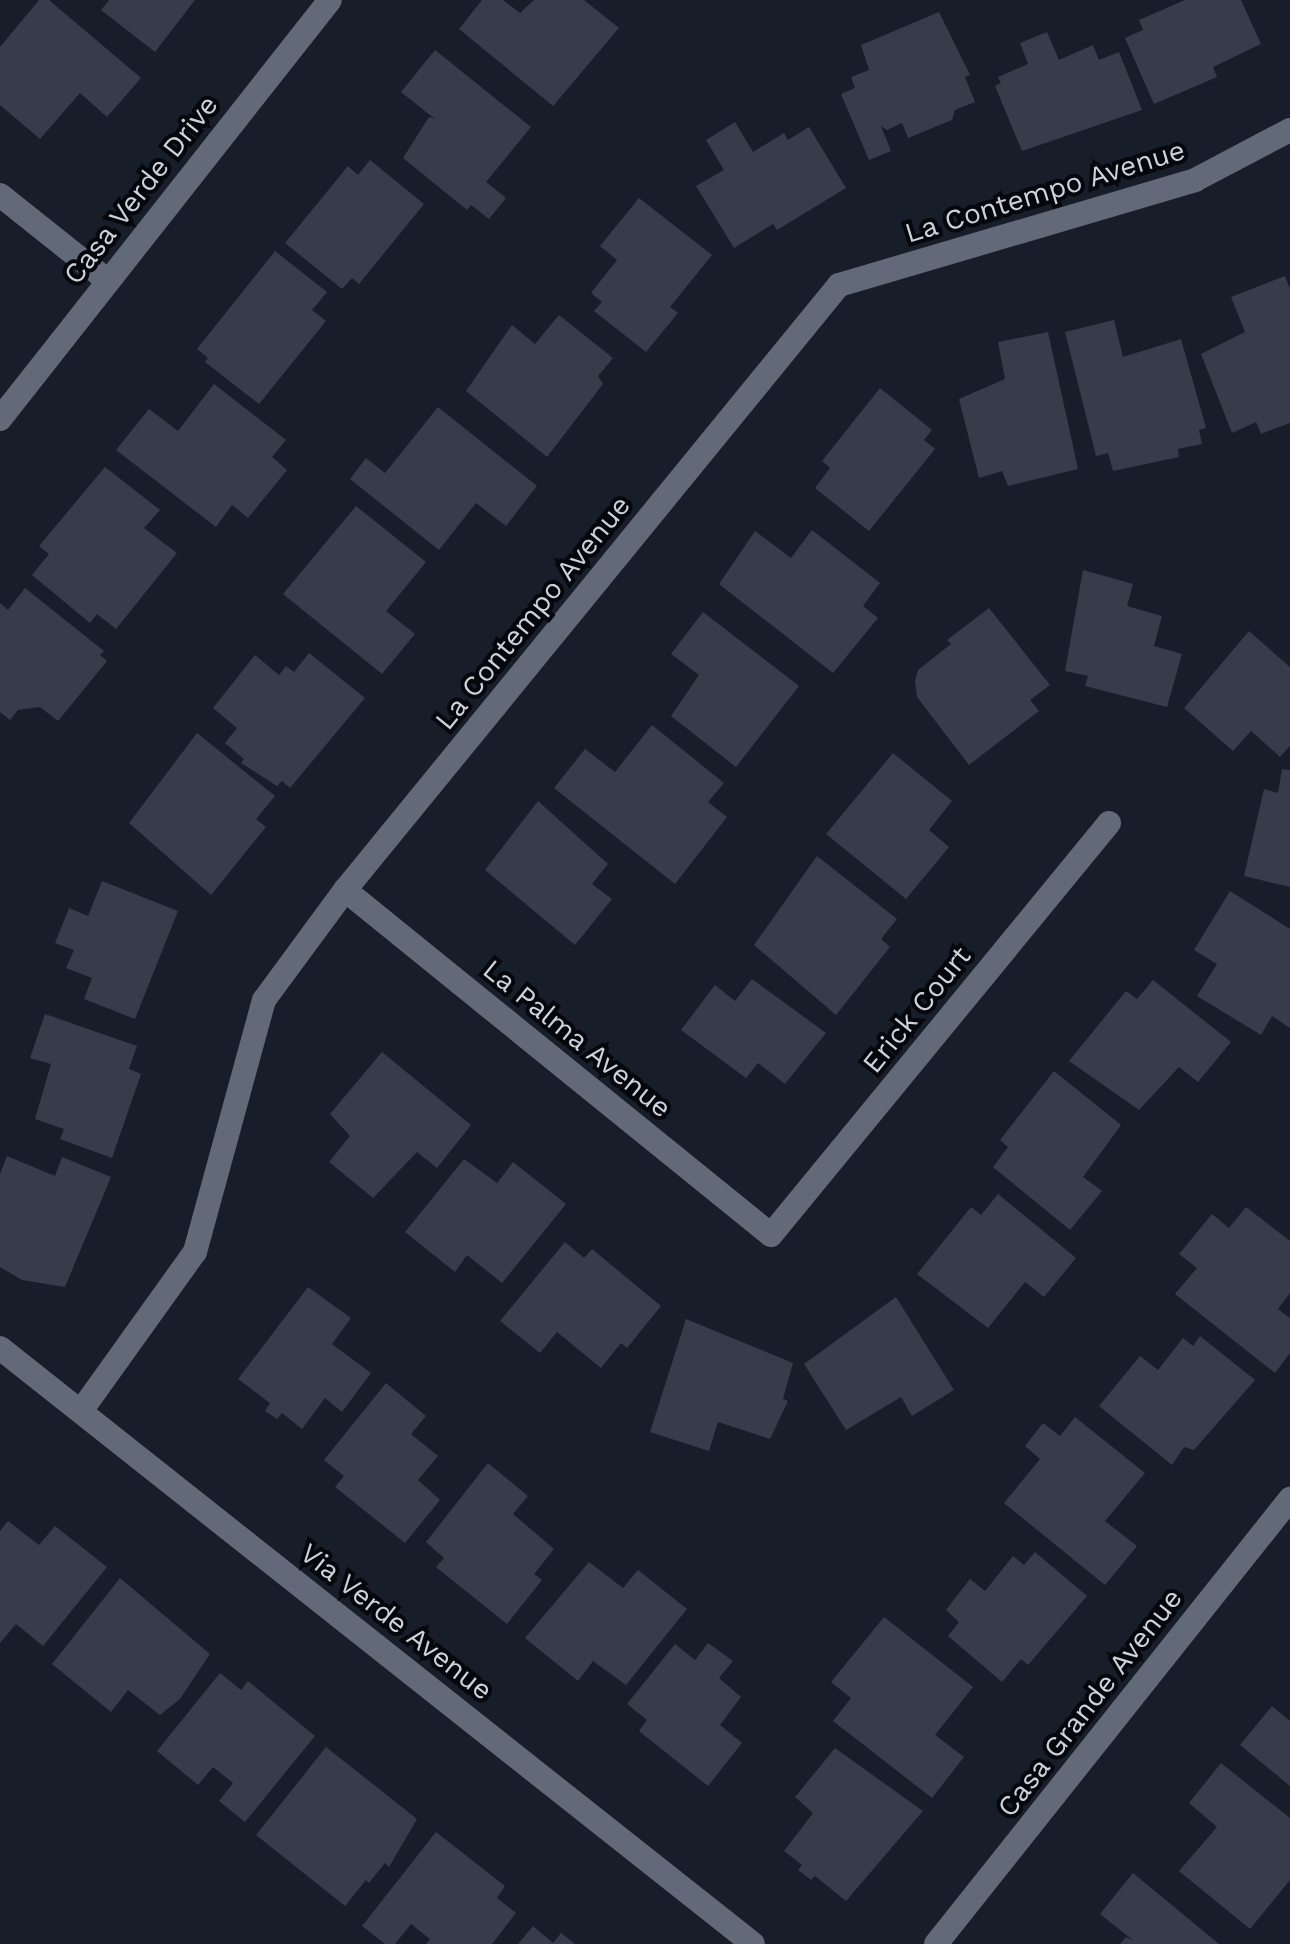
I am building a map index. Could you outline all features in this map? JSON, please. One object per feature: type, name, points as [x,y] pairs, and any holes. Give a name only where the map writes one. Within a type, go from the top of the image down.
[{"type":"street","name":"Casa Verde Drive","points":[[0,419],[330,0]]},
{"type":"street","name":"La Contempo Avenue","points":[[81,1411],[195,1252],[264,1000],[345,890],[839,285],[1195,180],[1290,130]]},
{"type":"street","points":[[0,195],[107,280]]},
{"type":"street","name":"Erick Court","points":[[771,1235],[1109,823]]},
{"type":"street","name":"La Palma Avenue","points":[[345,890],[771,1235]]},
{"type":"street","name":"Via Verde Avenue","points":[[0,1348],[753,1944]]},
{"type":"street","name":"Casa Grande Avenue","points":[[936,1944],[1290,1499]]},
{"type":"building","points":[[39,0],[49,0],[141,78],[107,117],[80,93],[40,139],[0,105],[0,47]]},
{"type":"building","points":[[109,0],[195,0],[155,52],[101,10]]},
{"type":"building","points":[[482,0],[503,0],[520,13],[534,0],[584,0],[619,28],[553,106],[459,29]]},
{"type":"building","points":[[1185,0],[1241,0],[1261,44],[1213,67],[1217,77],[1154,104],[1125,38],[1143,30],[1139,20]]},
{"type":"building","points":[[939,12],[970,75],[965,77],[975,102],[955,110],[952,120],[908,138],[902,123],[887,130],[881,126],[891,151],[869,160],[841,94],[855,88],[851,77],[869,70],[861,45]]},
{"type":"building","points":[[1047,32],[1059,60],[1093,45],[1099,60],[1119,52],[1142,110],[1022,151],[995,86],[1001,83],[998,77],[1028,64],[1020,43]]},
{"type":"building","points":[[435,50],[531,127],[486,182],[506,198],[489,219],[471,205],[467,210],[403,158],[429,117],[435,119],[401,92]]},
{"type":"building","points":[[735,122],[753,152],[784,133],[788,140],[809,127],[846,188],[777,230],[773,224],[734,248],[696,186],[724,170],[706,140]]},
{"type":"building","points":[[370,160],[424,204],[359,284],[352,278],[342,289],[285,243],[348,166],[358,175]]},
{"type":"building","points":[[639,198],[712,255],[670,307],[678,313],[646,352],[594,311],[602,302],[591,293],[617,260],[600,246]]},
{"type":"building","points":[[275,251],[327,292],[312,310],[326,321],[259,404],[205,362],[208,358],[197,349]]},
{"type":"building","points":[[1285,276],[1290,289],[1290,423],[1261,434],[1256,422],[1232,433],[1201,354],[1245,332],[1231,297]]},
{"type":"building","points":[[559,315],[613,358],[598,376],[603,384],[547,457],[466,391],[512,325],[535,344]]},
{"type":"building","points":[[1114,320],[1123,357],[1181,339],[1206,428],[1199,430],[1202,444],[1178,449],[1179,457],[1113,471],[1108,453],[1096,456],[1065,332]]},
{"type":"building","points":[[1048,332],[1078,469],[1008,486],[1002,471],[979,478],[959,399],[1005,379],[998,342]]},
{"type":"building","points":[[214,384],[286,440],[272,457],[287,470],[248,518],[232,505],[216,527],[116,450],[149,409],[178,431]]},
{"type":"building","points":[[880,388],[932,430],[924,440],[935,449],[869,531],[815,488],[830,468],[822,461]]},
{"type":"building","points":[[438,407],[537,486],[506,526],[476,503],[439,550],[350,479],[366,458],[385,473]]},
{"type":"building","points":[[105,467],[160,510],[144,528],[177,553],[116,629],[97,614],[90,623],[32,575],[49,554],[39,546]]},
{"type":"building","points":[[356,506],[426,562],[386,611],[415,634],[382,674],[283,594]]},
{"type":"building","points":[[812,530],[880,583],[863,606],[878,618],[833,673],[719,584],[755,531],[791,558]]},
{"type":"building","points":[[1083,570],[1133,584],[1127,606],[1162,616],[1154,646],[1182,654],[1167,707],[1085,686],[1088,676],[1065,671]]},
{"type":"building","points":[[25,588],[104,651],[100,655],[107,661],[58,721],[40,707],[18,710],[10,720],[0,712],[0,603],[8,610]]},
{"type":"building","points":[[989,608],[1050,685],[1030,700],[1039,711],[969,765],[917,697],[915,681],[918,670],[951,644],[947,640]]},
{"type":"building","points":[[703,612],[799,686],[736,767],[671,716],[699,675],[671,654]]},
{"type":"building","points":[[1249,631],[1290,667],[1290,746],[1280,757],[1251,731],[1233,751],[1184,708]]},
{"type":"building","points":[[309,653],[365,698],[290,788],[282,781],[277,786],[241,763],[244,759],[225,743],[237,728],[213,708],[255,655],[279,675],[286,666],[294,672]]},
{"type":"building","points":[[652,725],[724,783],[708,802],[727,817],[675,884],[554,788],[585,749],[615,772]]},
{"type":"building","points":[[197,733],[275,796],[256,819],[266,827],[211,895],[129,823]]},
{"type":"building","points":[[893,753],[952,801],[929,830],[949,847],[906,899],[826,834]]},
{"type":"building","points":[[1282,769],[1290,770],[1290,887],[1244,876],[1264,789],[1278,793]]},
{"type":"building","points":[[538,801],[608,864],[592,884],[612,899],[575,945],[485,870]]},
{"type":"building","points":[[817,856],[897,919],[881,939],[890,947],[836,1015],[754,945]]},
{"type":"building","points":[[102,881],[178,911],[135,1019],[84,999],[92,978],[66,968],[74,950],[55,943],[69,908],[88,916]]},
{"type":"building","points":[[1230,891],[1290,929],[1290,1028],[1272,1016],[1261,1035],[1197,996],[1217,964],[1194,950]]},
{"type":"building","points":[[752,979],[826,1033],[785,1084],[758,1063],[746,1078],[681,1030],[715,985],[735,1001]]},
{"type":"building","points":[[1153,980],[1231,1042],[1198,1082],[1179,1067],[1139,1110],[1069,1061],[1126,991],[1137,999]]},
{"type":"building","points":[[45,1014],[137,1046],[129,1069],[141,1074],[112,1158],[60,1139],[64,1129],[35,1119],[51,1064],[30,1058]]},
{"type":"building","points":[[382,1052],[471,1125],[437,1168],[417,1152],[373,1198],[329,1162],[350,1136],[330,1114]]},
{"type":"building","points":[[1054,1071],[1121,1125],[1083,1177],[1102,1191],[1070,1230],[993,1167],[1008,1147],[1000,1140]]},
{"type":"building","points":[[7,1156],[55,1176],[62,1157],[111,1177],[65,1287],[22,1280],[0,1267],[0,1174]]},
{"type":"building","points":[[464,1159],[497,1183],[513,1162],[566,1204],[502,1283],[467,1255],[455,1272],[405,1232]]},
{"type":"building","points":[[998,1194],[1076,1258],[1044,1297],[1025,1282],[988,1328],[917,1274],[971,1207],[981,1215]]},
{"type":"building","points":[[1246,1207],[1290,1241],[1290,1293],[1278,1309],[1290,1318],[1290,1353],[1275,1373],[1175,1294],[1197,1268],[1179,1254],[1212,1214],[1229,1228]]},
{"type":"building","points":[[565,1242],[584,1258],[592,1249],[661,1306],[627,1348],[621,1343],[601,1368],[557,1332],[540,1353],[500,1321]]},
{"type":"building","points":[[308,1287],[351,1318],[332,1344],[371,1373],[342,1412],[325,1398],[302,1429],[282,1413],[277,1419],[265,1411],[270,1403],[238,1379]]},
{"type":"building","points":[[896,1297],[954,1390],[912,1416],[901,1397],[846,1430],[804,1364]]},
{"type":"building","points":[[686,1319],[793,1363],[783,1399],[788,1401],[770,1439],[718,1422],[709,1451],[650,1432]]},
{"type":"building","points":[[1200,1336],[1255,1380],[1194,1450],[1184,1447],[1172,1465],[1099,1406],[1140,1356],[1158,1370],[1183,1338],[1193,1346]]},
{"type":"building","points":[[386,1383],[426,1416],[411,1434],[438,1456],[418,1480],[440,1500],[405,1543],[335,1487],[344,1476],[324,1460]]},
{"type":"building","points":[[1075,1417],[1145,1473],[1105,1521],[1137,1546],[1105,1585],[1004,1503],[1040,1459],[1025,1446],[1043,1423],[1060,1436]]},
{"type":"building","points":[[488,1463],[528,1496],[513,1514],[554,1549],[534,1574],[542,1580],[507,1624],[436,1567],[444,1558],[426,1542]]},
{"type":"building","points":[[8,1521],[39,1545],[55,1526],[107,1567],[43,1646],[16,1624],[0,1643],[0,1531]]},
{"type":"building","points":[[1035,1552],[1087,1596],[1028,1665],[1021,1659],[1002,1682],[948,1636],[959,1622],[946,1610],[970,1579],[985,1591],[1013,1556],[1024,1565]]},
{"type":"building","points":[[589,1562],[623,1588],[638,1570],[687,1609],[626,1685],[593,1661],[578,1681],[525,1638]]},
{"type":"building","points":[[120,1578],[210,1654],[180,1699],[160,1715],[128,1690],[111,1712],[52,1664]]},
{"type":"building","points":[[884,1617],[973,1687],[935,1735],[964,1757],[932,1798],[833,1721],[851,1698],[831,1682]]},
{"type":"building","points":[[708,1643],[733,1661],[719,1678],[741,1697],[720,1725],[742,1743],[708,1786],[639,1731],[647,1720],[627,1704],[675,1644],[695,1660]]},
{"type":"building","points":[[220,1673],[241,1690],[248,1681],[315,1736],[245,1822],[219,1801],[233,1783],[213,1767],[198,1785],[157,1751]]},
{"type":"building","points":[[1272,1706],[1290,1721],[1290,1786],[1240,1745]]},
{"type":"building","points":[[326,1747],[417,1819],[389,1867],[385,1863],[345,1906],[256,1835]]},
{"type":"building","points":[[835,1748],[923,1811],[846,1901],[815,1876],[811,1880],[798,1870],[802,1865],[784,1851],[813,1813],[795,1797]]},
{"type":"building","points":[[1221,1763],[1290,1818],[1290,1880],[1250,1929],[1179,1871],[1217,1827],[1189,1803]]},
{"type":"building","points":[[436,1832],[505,1886],[497,1898],[516,1913],[492,1944],[426,1944],[430,1939],[411,1924],[395,1944],[385,1944],[362,1926]]},
{"type":"building","points":[[1133,1873],[1219,1944],[1120,1944],[1126,1937],[1134,1941],[1100,1914]]},
{"type":"building","points":[[533,1926],[553,1943],[561,1933],[575,1944],[518,1944]]}]
